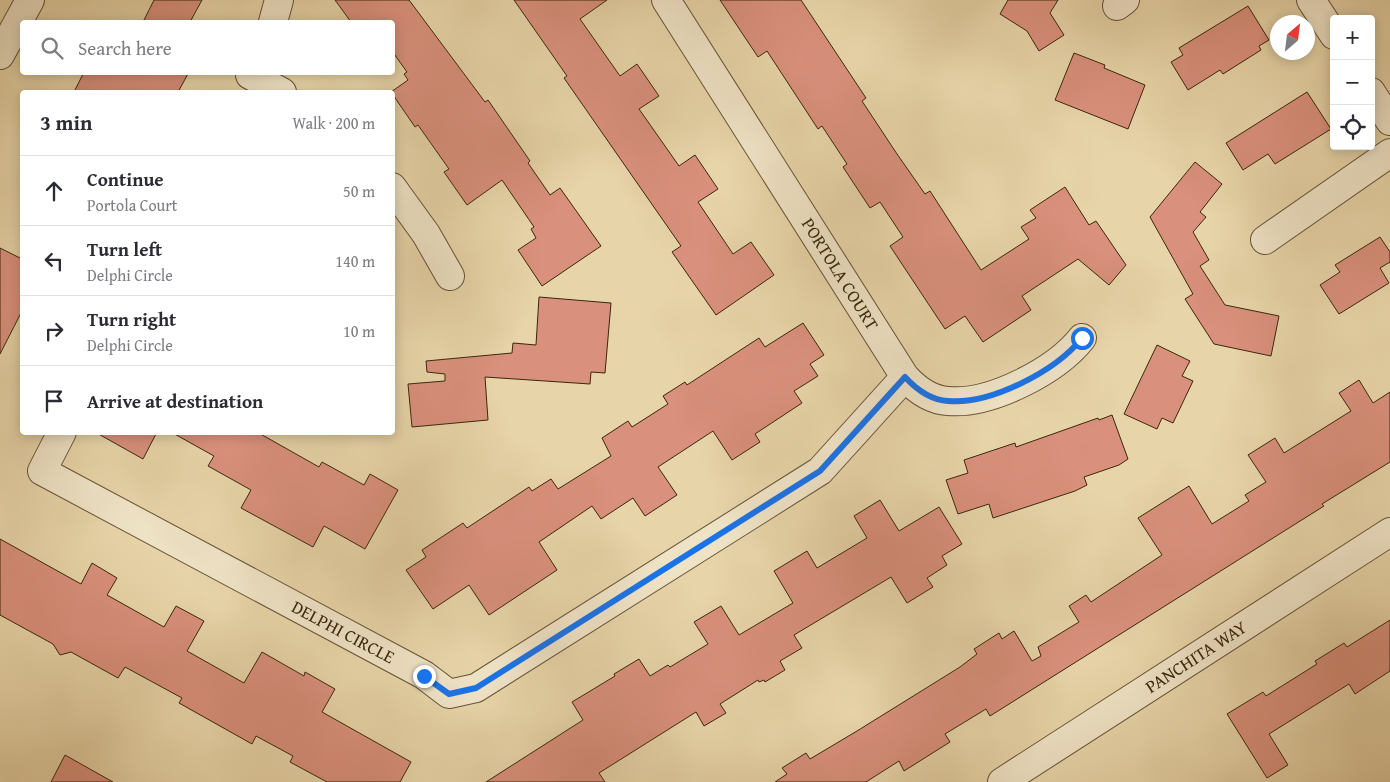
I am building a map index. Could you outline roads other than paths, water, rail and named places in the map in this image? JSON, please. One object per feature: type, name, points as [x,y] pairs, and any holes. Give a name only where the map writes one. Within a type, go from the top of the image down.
[{"type":"street","points":[[0,55],[30,0]]},
{"type":"street","points":[[274,20],[280,0]]},
{"type":"street","name":"PORTOLA COURT","points":[[666,0],[905,377],[916,388],[930,396],[946,401],[963,401],[1009,389],[1060,360],[1071,352],[1082,338]]},
{"type":"street","points":[[1311,0],[1330,29]]},
{"type":"street","points":[[248,80],[276,90]]},
{"type":"street","points":[[1375,98],[1390,121]]},
{"type":"street","points":[[1264,240],[1390,153]]},
{"type":"street","points":[[395,191],[426,234],[450,276]]},
{"type":"street","name":"DELPHI CIRCLE","points":[[60,435],[42,471],[424,676],[449,694],[476,688],[820,471],[905,377]]},
{"type":"street","name":"PANCHITA WAY","points":[[1002,782],[1390,532]]}]
